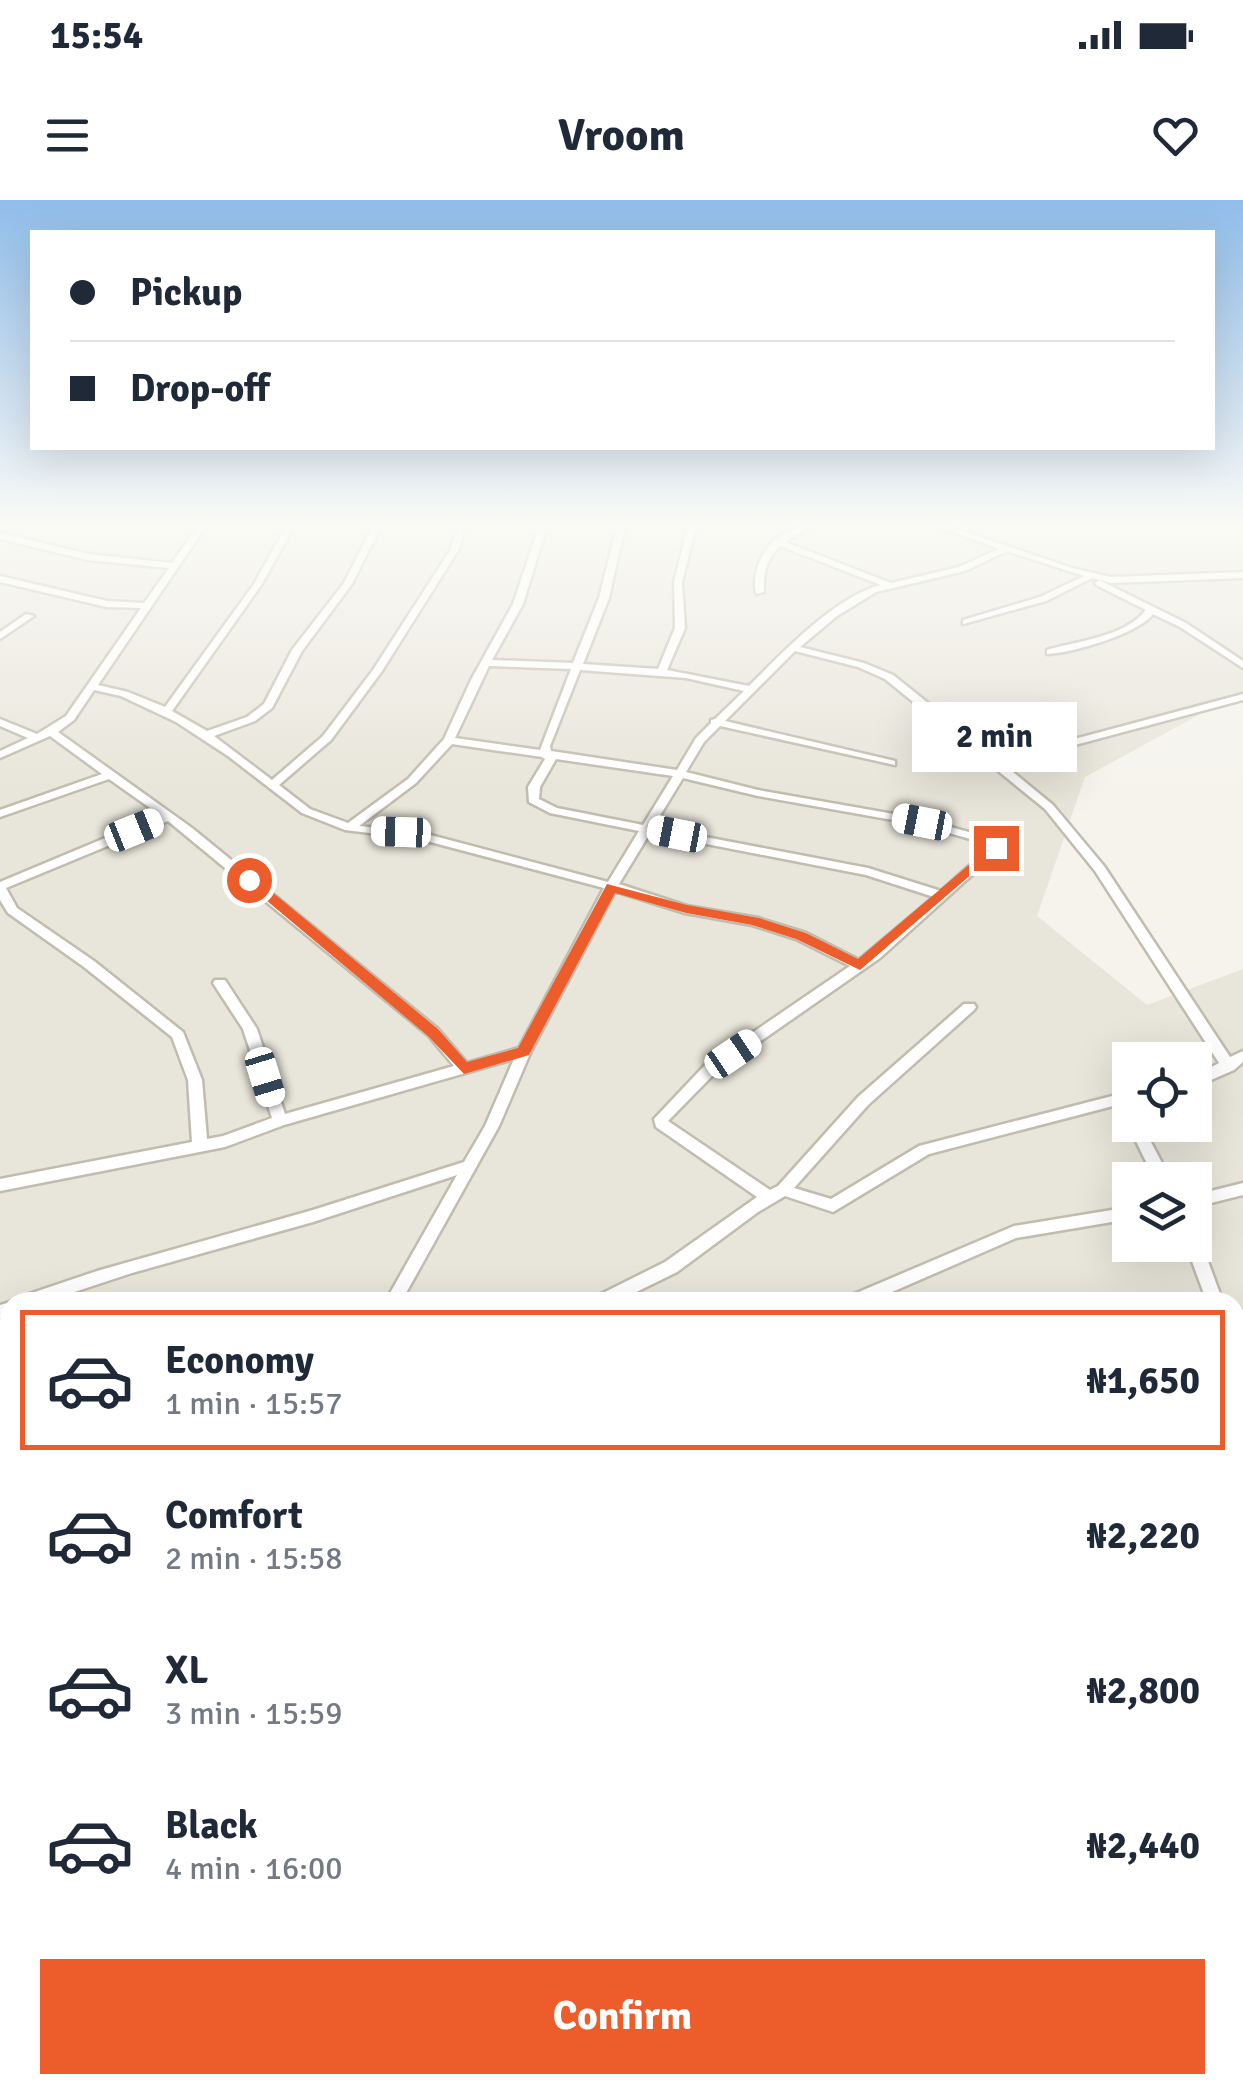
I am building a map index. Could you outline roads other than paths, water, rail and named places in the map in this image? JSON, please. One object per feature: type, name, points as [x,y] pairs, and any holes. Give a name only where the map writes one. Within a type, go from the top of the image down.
[{"type":"street","points":[[0,754],[44,735],[70,718],[143,614]]},
{"type":"street","points":[[168,710],[236,614]]},
{"type":"street","points":[[204,736],[251,718],[268,706],[298,650],[325,614]]},
{"type":"street","points":[[272,786],[327,738],[413,614]]},
{"type":"street","points":[[348,828],[400,792],[449,740],[512,614]]},
{"type":"street","points":[[552,758],[544,746],[597,614]]},
{"type":"street","points":[[661,674],[680,628],[679,614]]},
{"type":"street","points":[[404,1292],[466,1167],[492,1126],[524,1051],[678,773],[716,722],[834,614]]},
{"type":"street","points":[[966,622],[991,614]]},
{"type":"street","points":[[1050,652],[1114,633],[1150,614]]},
{"type":"street","points":[[1160,614],[1243,665]]},
{"type":"street","points":[[0,636],[29,616]]},
{"type":"street","points":[[793,648],[861,665],[889,677],[1049,808],[1100,869],[1229,1066]]},
{"type":"street","points":[[485,663],[661,674],[713,679],[750,688]]},
{"type":"street","points":[[94,687],[130,693],[168,710],[320,818],[348,828],[420,836],[686,909],[754,921],[818,943],[860,966]]},
{"type":"street","points":[[1001,767],[1026,754],[1243,697]]},
{"type":"street","points":[[0,722],[44,735],[111,774],[170,816],[433,1032],[464,1069]]},
{"type":"street","points":[[716,722],[890,763]]},
{"type":"street","points":[[449,740],[552,758],[678,773],[748,791],[922,822],[993,842],[996,848],[983,861],[860,966],[710,1069],[661,1118],[660,1124],[711,1160],[776,1194],[824,1206],[840,1205],[924,1150],[1112,1101]]},
{"type":"street","points":[[552,758],[534,787],[532,800],[554,811],[868,872],[941,895]]},
{"type":"street","points":[[0,814],[111,774]]},
{"type":"street","points":[[170,816],[0,888],[12,910],[89,964],[178,1035],[195,1080],[200,1147]]},
{"type":"street","points":[[220,983],[250,1029],[280,1122]]},
{"type":"street","points":[[621,1292],[670,1268],[776,1194],[863,1101],[968,1007]]},
{"type":"street","points":[[0,1186],[200,1147],[524,1051]]},
{"type":"street","points":[[1212,1074],[1243,1056]]},
{"type":"street","points":[[53,1292],[466,1167]]},
{"type":"street","points":[[1212,1197],[1243,1189]]},
{"type":"street","points":[[876,1292],[1014,1232],[1112,1215]]},
{"type":"street","points":[[1200,1262],[1210,1292]]}]
